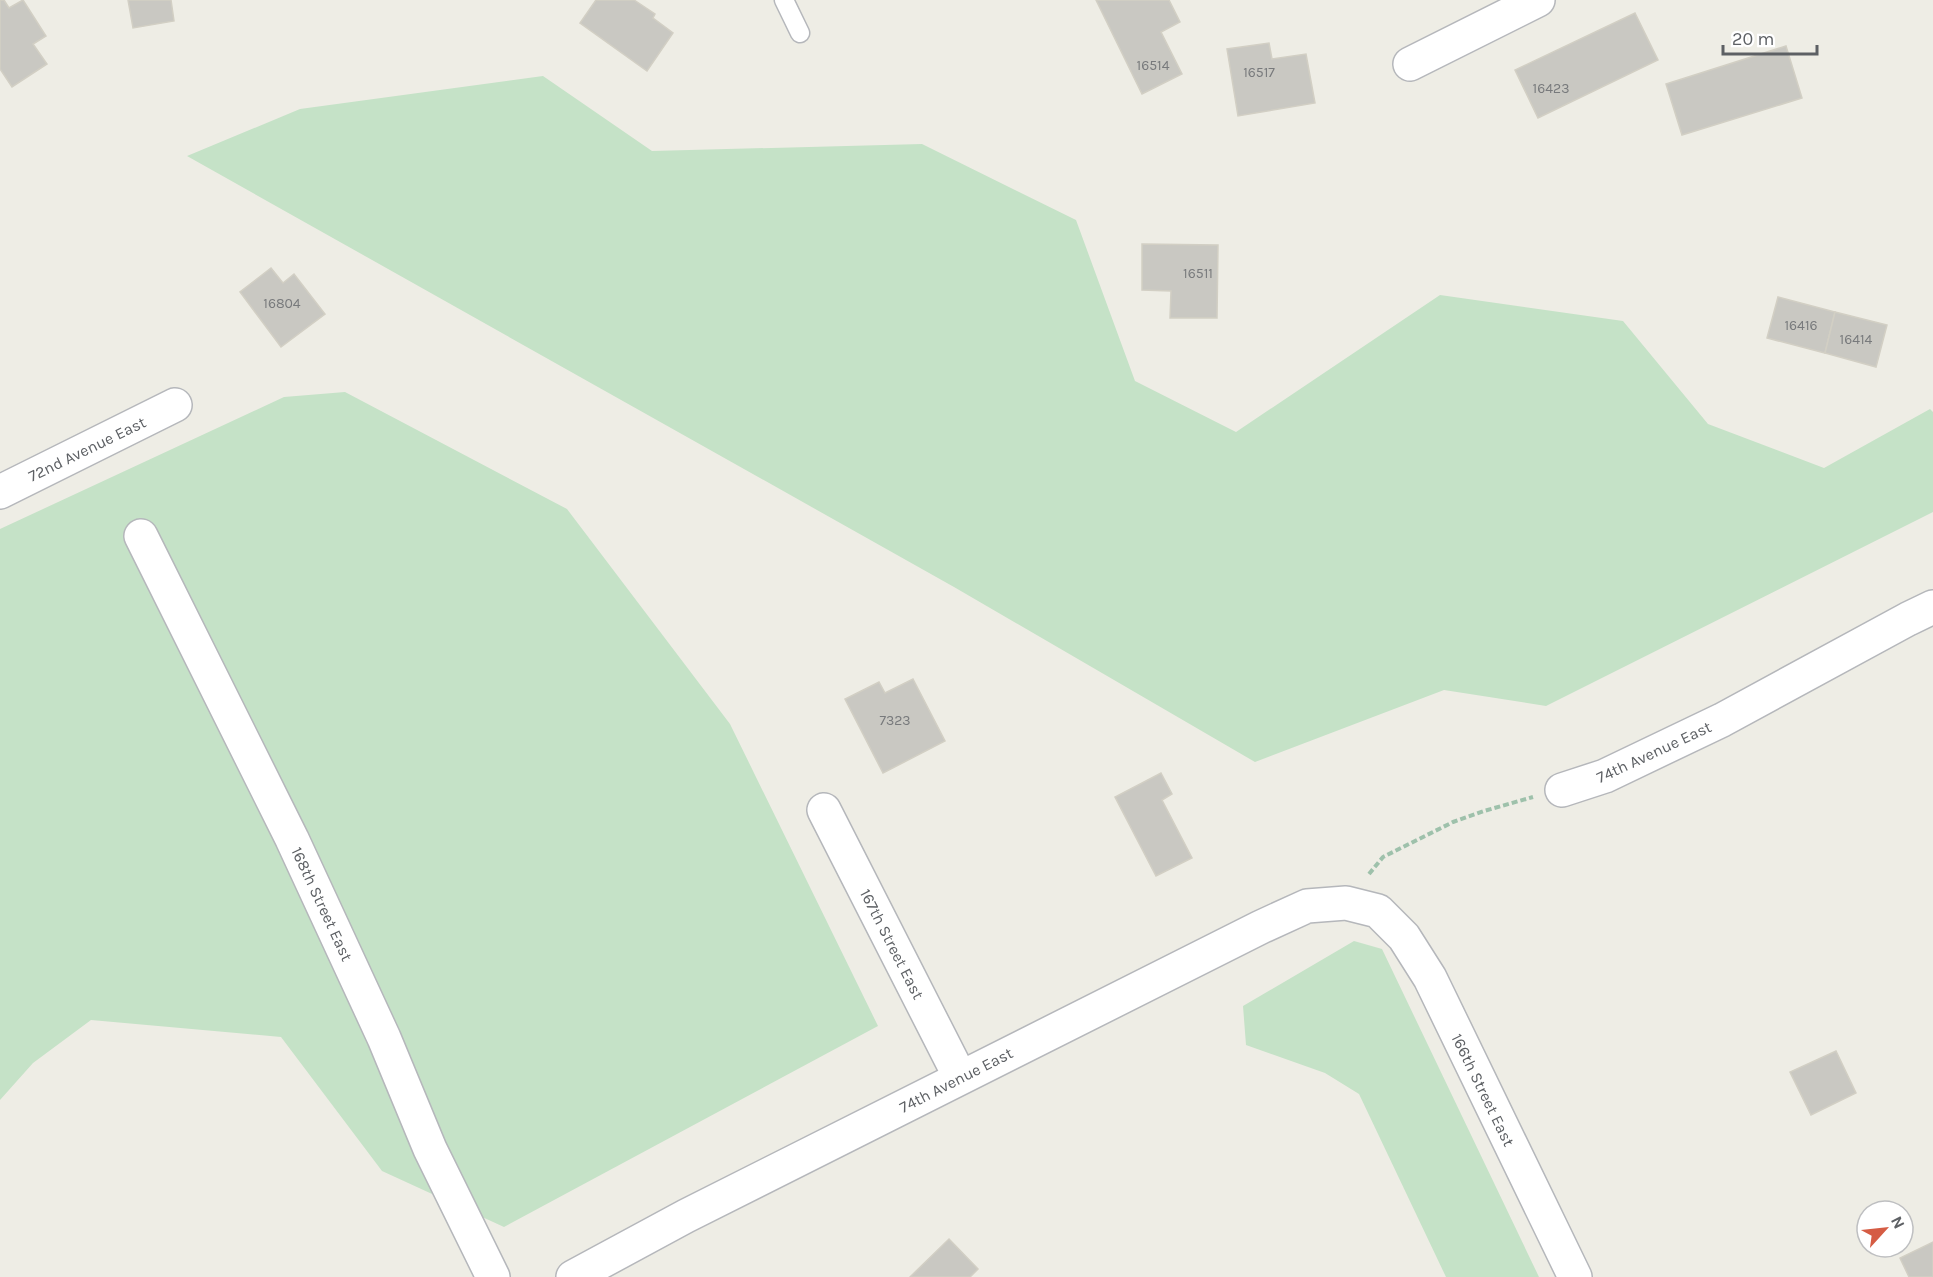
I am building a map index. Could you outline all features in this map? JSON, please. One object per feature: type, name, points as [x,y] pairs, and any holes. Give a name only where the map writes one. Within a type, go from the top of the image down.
[{"type":"street","points":[[1410,64],[1538,0]]},
{"type":"street","name":"72nd Avenue East","points":[[0,492],[175,405]]},
{"type":"street","name":"168th Street East","points":[[141,536],[292,839],[384,1038],[430,1149],[493,1277]]},
{"type":"street","name":"74th Avenue East","points":[[1562,790],[1605,776],[1712,725],[1908,619],[1933,608]]},
{"type":"street","name":"167th Street East","points":[[824,810],[960,1077]]},
{"type":"street","name":"74th Avenue East","points":[[573,1277],[686,1216],[960,1077],[1307,906],[1346,903],[1378,911]]},
{"type":"street","name":"166th Street East","points":[[1378,911],[1404,937],[1430,978],[1575,1277]]},
{"type":"lane","points":[[784,0],[800,33]]},
{"type":"path","points":[[1346,903],[1383,857],[1453,822],[1484,811],[1562,790]]},
{"type":"green space","points":[[543,76],[652,151],[922,144],[1076,220],[1135,381],[1236,432],[1440,295],[1623,321],[1708,424],[1824,468],[1930,409],[1933,412],[1933,512],[1546,706],[1444,690],[1255,762],[954,587],[187,156],[300,109]]},
{"type":"green space","points":[[345,392],[567,509],[730,724],[878,1026],[504,1227],[382,1171],[281,1037],[91,1020],[33,1063],[0,1100],[0,529],[284,397]]},
{"type":"green space","points":[[1354,941],[1382,949],[1539,1277],[1446,1277],[1359,1094],[1325,1073],[1246,1045],[1243,1006]]},
{"type":"building","points":[[0,0],[4,0],[9,8],[23,0],[46,36],[33,44],[47,64],[12,87],[0,69]]},
{"type":"building","points":[[128,0],[171,0],[174,21],[133,28]]},
{"type":"building","points":[[596,0],[634,0],[655,14],[653,18],[673,33],[647,71],[580,23]]},
{"type":"building","points":[[1096,0],[1169,0],[1180,22],[1161,32],[1182,74],[1142,94]]},
{"type":"building","points":[[1635,13],[1658,60],[1538,118],[1515,70]]},
{"type":"building","points":[[1269,43],[1272,59],[1306,54],[1315,103],[1238,116],[1227,49]]},
{"type":"building","points":[[1786,46],[1802,98],[1682,135],[1666,84]]},
{"type":"building","points":[[1142,244],[1218,245],[1217,318],[1170,318],[1171,291],[1142,290]]},
{"type":"building","points":[[271,268],[283,283],[294,274],[325,314],[281,347],[240,292]]},
{"type":"building","points":[[1778,297],[1835,312],[1825,353],[1767,338]]},
{"type":"building","points":[[1835,312],[1887,325],[1876,367],[1825,353]]},
{"type":"building","points":[[913,679],[945,741],[883,773],[845,699],[879,682],[885,693]]},
{"type":"building","points":[[1161,773],[1172,794],[1162,800],[1192,858],[1156,876],[1115,797]]},
{"type":"building","points":[[1836,1051],[1856,1093],[1811,1115],[1790,1072]]},
{"type":"building","points":[[949,1239],[978,1269],[970,1277],[910,1277]]},
{"type":"building","points":[[1933,1242],[1933,1277],[1909,1277],[1900,1259],[1915,1259],[1915,1251]]}]
